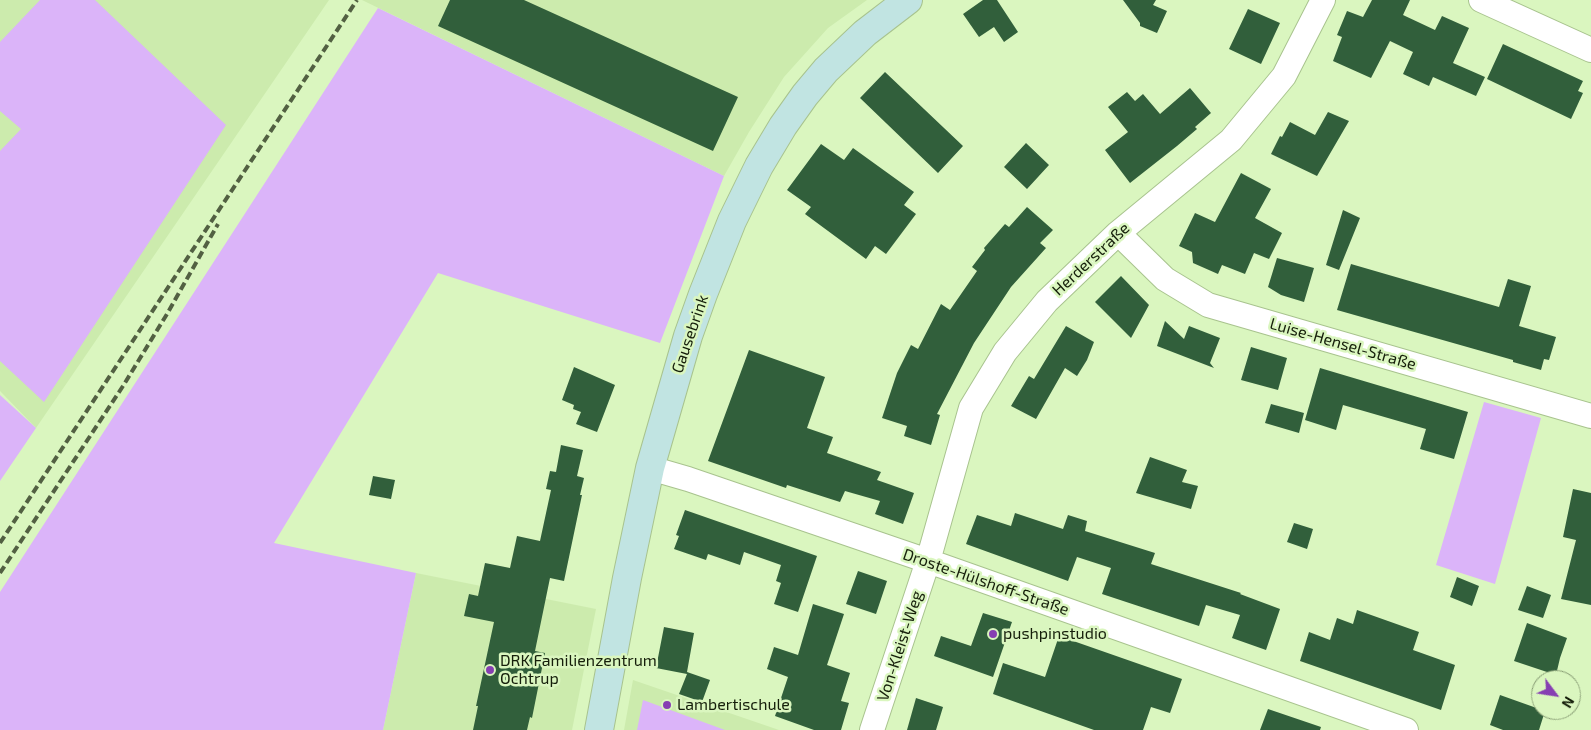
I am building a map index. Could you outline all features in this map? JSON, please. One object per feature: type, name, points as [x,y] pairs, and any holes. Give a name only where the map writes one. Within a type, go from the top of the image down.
[{"type":"main road","name":"Gausebrink","points":[[599,730],[627,578],[650,468],[674,379],[703,294],[732,221],[759,166],[793,111],[826,70],[865,33],[908,0]]},
{"type":"street","name":"Herderstraße","points":[[928,562],[971,408],[1005,352],[1047,301],[1118,232],[1231,140],[1284,76],[1323,0]]},
{"type":"street","points":[[1481,0],[1591,50]]},
{"type":"street","name":"Luise-Hensel-Straße","points":[[1118,232],[1165,279],[1208,305],[1591,416]]},
{"type":"street","name":"Droste-Hülshoff-Straße","points":[[650,468],[688,479],[928,562],[1406,730]]},
{"type":"street","name":"Von-Kleist-Weg","points":[[872,730],[928,562]]},
{"type":"shaded area","points":[[0,0],[329,0],[36,428],[0,391]]},
{"type":"shaded area","points":[[40,0],[95,0],[226,125],[44,402],[0,361],[0,151],[21,129],[0,111],[0,42]]},
{"type":"shaded area","points":[[362,0],[867,0],[828,28],[784,77],[724,176]]},
{"type":"shaded area","points":[[378,8],[724,176],[660,343],[438,273],[274,543],[416,573],[383,730],[0,730],[0,592]]},
{"type":"shaded area","points":[[0,395],[36,428],[0,481]]},
{"type":"shaded area","points":[[1484,402],[1541,418],[1495,584],[1436,565]]},
{"type":"shaded area","name":"DRK Familienzentrum Ochtrup","points":[[416,573],[596,609],[572,730],[383,730]]},
{"type":"shaded area","name":"Lambertischule","points":[[633,680],[779,730],[624,730]]},
{"type":"shaded area","points":[[643,700],[725,730],[637,730]]},
{"type":"building","points":[[450,0],[524,0],[738,97],[713,151],[438,26]]},
{"type":"building","points":[[983,0],[997,0],[1018,32],[1004,42],[994,27],[979,37],[963,14]]},
{"type":"building","points":[[1123,0],[1156,0],[1153,5],[1167,11],[1157,33],[1140,26],[1140,23]]},
{"type":"building","points":[[1372,0],[1410,0],[1403,15],[1435,30],[1442,16],[1469,28],[1453,63],[1485,77],[1476,96],[1433,77],[1429,86],[1403,74],[1413,52],[1390,41],[1371,78],[1333,61],[1342,37],[1337,35],[1347,11],[1363,17]]},
{"type":"building","points":[[1248,9],[1280,23],[1261,64],[1229,49]]},
{"type":"building","points":[[1503,44],[1583,81],[1578,91],[1583,93],[1571,119],[1487,79]]},
{"type":"building","points":[[885,72],[963,146],[938,173],[860,98]]},
{"type":"building","points":[[1190,88],[1211,113],[1195,127],[1197,129],[1130,183],[1105,150],[1128,132],[1108,107],[1127,92],[1135,101],[1143,94],[1160,114]]},
{"type":"building","points":[[1328,112],[1349,121],[1317,176],[1271,154],[1290,122],[1315,135]]},
{"type":"building","points":[[1026,143],[1049,165],[1027,189],[1004,167]]},
{"type":"building","points":[[821,144],[844,160],[853,148],[914,192],[904,205],[916,214],[886,254],[875,246],[866,259],[805,214],[811,207],[787,190]]},
{"type":"building","points":[[1241,173],[1271,189],[1255,218],[1282,233],[1269,259],[1254,253],[1245,274],[1222,265],[1218,274],[1193,263],[1192,252],[1179,246],[1195,213],[1215,222]]},
{"type":"building","points":[[1027,207],[1053,230],[1040,243],[1046,248],[1011,287],[974,343],[937,414],[940,415],[931,445],[904,436],[907,426],[882,418],[897,373],[911,345],[918,349],[941,304],[950,310],[977,271],[972,267],[985,250],[984,248],[1005,224],[1009,227]]},
{"type":"building","points":[[1343,210],[1360,218],[1339,270],[1326,265]]},
{"type":"building","points":[[1277,258],[1314,268],[1304,302],[1281,295],[1268,287]]},
{"type":"building","points":[[1351,264],[1499,307],[1508,279],[1531,286],[1519,326],[1556,337],[1549,360],[1544,359],[1541,370],[1513,362],[1513,360],[1337,310]]},
{"type":"building","points":[[1121,276],[1149,305],[1131,338],[1095,302]]},
{"type":"building","points":[[1165,321],[1184,339],[1189,326],[1220,338],[1210,363],[1214,368],[1157,346]]},
{"type":"building","points":[[1066,326],[1094,342],[1087,360],[1077,376],[1065,368],[1036,419],[1011,406],[1029,376],[1034,379]]},
{"type":"building","points":[[1251,347],[1287,358],[1278,390],[1241,380]]},
{"type":"building","points":[[749,350],[825,377],[807,428],[833,437],[827,453],[881,472],[877,480],[914,493],[903,524],[875,514],[880,501],[845,491],[840,502],[787,485],[786,488],[708,461]]},
{"type":"building","points":[[574,367],[615,385],[597,432],[576,424],[581,412],[573,409],[574,405],[562,400]]},
{"type":"building","points":[[1320,368],[1468,412],[1454,459],[1420,449],[1426,429],[1343,405],[1336,430],[1305,420]]},
{"type":"building","points":[[1271,404],[1304,413],[1299,433],[1265,423]]},
{"type":"building","points":[[561,445],[583,450],[577,476],[584,478],[564,581],[550,578],[535,651],[545,653],[532,718],[530,717],[527,730],[473,730],[478,706],[476,706],[494,622],[464,616],[469,594],[478,596],[485,563],[510,568],[517,536],[540,541],[551,490],[546,489],[550,471],[556,472]]},
{"type":"building","points":[[1150,457],[1187,470],[1182,482],[1198,486],[1191,509],[1136,493]]},
{"type":"building","points":[[373,476],[395,480],[391,499],[369,495]]},
{"type":"building","points":[[1573,489],[1591,493],[1591,605],[1561,599],[1576,540],[1563,537]]},
{"type":"building","points":[[685,510],[817,556],[798,612],[774,604],[781,583],[776,581],[781,565],[744,552],[740,565],[708,554],[706,560],[674,549],[679,536],[676,535]]},
{"type":"building","points":[[1015,513],[1063,529],[1068,515],[1087,521],[1085,531],[1155,553],[1151,564],[1241,593],[1280,609],[1266,650],[1232,638],[1240,615],[1206,605],[1199,626],[1102,594],[1111,568],[1077,557],[1068,581],[966,544],[977,515],[1011,526]]},
{"type":"building","points":[[1294,523],[1313,529],[1307,549],[1287,542]]},
{"type":"building","points":[[858,571],[887,581],[876,614],[846,604]]},
{"type":"building","points":[[1457,577],[1479,586],[1472,606],[1450,597]]},
{"type":"building","points":[[1527,586],[1551,595],[1543,618],[1518,610]]},
{"type":"building","points":[[813,604],[844,614],[827,665],[850,673],[841,701],[849,703],[841,730],[814,730],[775,716],[788,677],[767,669],[774,647],[798,655]]},
{"type":"building","points":[[1357,610],[1419,632],[1413,650],[1455,665],[1441,710],[1300,661],[1309,632],[1330,640],[1337,618],[1353,624]]},
{"type":"building","points":[[983,613],[1012,622],[993,677],[934,656],[941,636],[971,646]]},
{"type":"building","points":[[1527,623],[1567,638],[1557,670],[1541,670],[1514,661]]},
{"type":"building","points":[[664,627],[694,633],[687,672],[710,680],[702,702],[679,694],[687,674],[656,668]]},
{"type":"building","points":[[1059,636],[1182,679],[1170,713],[1151,707],[1143,730],[1094,730],[993,694],[1003,663],[1045,677]]},
{"type":"building","points":[[1500,695],[1531,706],[1531,720],[1542,720],[1539,730],[1503,730],[1490,725]]},
{"type":"building","points":[[916,698],[943,707],[936,730],[907,730]]},
{"type":"building","points":[[1268,709],[1321,727],[1320,730],[1260,730]]},
{"type":"railway","points":[[0,543],[357,0]]},
{"type":"railway","points":[[0,573],[123,386],[167,314],[218,224]]},
{"type":"place","name":"pushpinstudio","points":[[993,634]]},
{"type":"place","name":"DRK Familienzentrum Ochtrup","points":[[490,670]]},
{"type":"place","name":"Lambertischule","points":[[667,705]]}]
